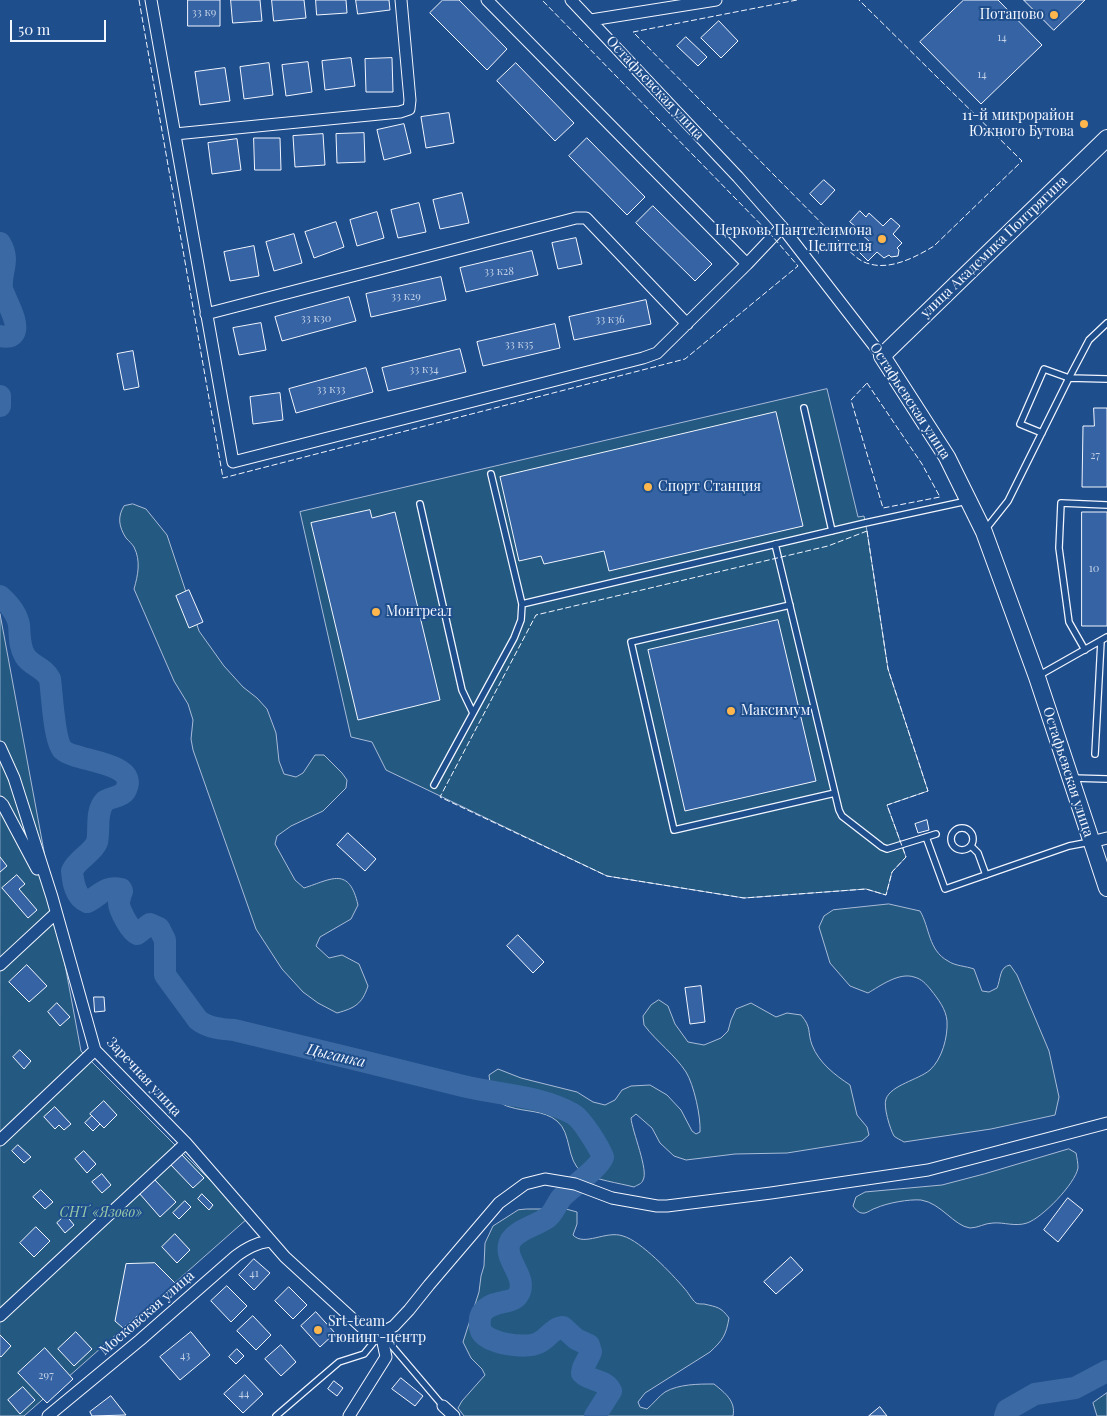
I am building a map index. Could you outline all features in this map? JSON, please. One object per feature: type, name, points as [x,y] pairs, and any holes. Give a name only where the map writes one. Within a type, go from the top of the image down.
[{"type":"street","points":[[151,0],[233,462],[643,358],[656,353],[782,227]]},
{"type":"street","points":[[175,134],[400,112],[409,109],[410,100],[401,0]]},
{"type":"street","points":[[487,0],[747,264]]},
{"type":"street","name":"Остафьевская улица","points":[[571,0],[738,177],[782,227],[882,356],[932,433],[954,471],[984,532],[1070,778],[1099,840],[1107,888]]},
{"type":"street","points":[[590,20],[716,0]]},
{"type":"street","name":"улица Академика Понтрягина","points":[[882,356],[1107,138]]},
{"type":"street","points":[[206,314],[567,221],[586,218],[687,324]]},
{"type":"street","name":"Заречная улица","points":[[0,747],[14,778],[52,898],[95,1050],[186,1143],[285,1257],[368,1333],[381,1333]]},
{"type":"street","points":[[0,802],[52,898]]},
{"type":"street","points":[[0,965],[56,914]]},
{"type":"street","points":[[0,1140],[95,1050]]},
{"type":"street","points":[[350,1416],[386,1357],[381,1333],[394,1326],[409,1310],[499,1203],[525,1184],[545,1179],[576,1184],[612,1198],[656,1206],[667,1206],[928,1170],[1107,1123]]},
{"type":"street","points":[[0,1316],[186,1143]]},
{"type":"street","name":"Московская улица","points":[[48,1416],[140,1340],[236,1256],[249,1247],[270,1240]]},
{"type":"street","points":[[443,1406],[454,1416]]},
{"type":"lane","points":[[984,532],[1008,501],[1068,378],[1089,340],[1107,323]]},
{"type":"lane","points":[[1042,433],[1020,424],[1044,369],[1068,378],[1107,378]]},
{"type":"lane","points":[[804,408],[832,531]]},
{"type":"lane","points":[[434,785],[514,638],[521,620],[522,604],[491,474]]},
{"type":"lane","points":[[522,604],[775,544],[969,501]]},
{"type":"lane","points":[[1085,650],[1069,622],[1059,548],[1061,503],[1107,505]]},
{"type":"lane","points":[[420,504],[462,690],[473,713]]},
{"type":"lane","points":[[775,544],[842,816],[882,847],[890,849],[936,834]]},
{"type":"lane","points":[[790,605],[630,642],[674,830],[835,793]]},
{"type":"lane","points":[[1036,677],[1104,639]]},
{"type":"lane","points":[[1095,754],[1104,639]]},
{"type":"lane","points":[[1070,778],[1107,779]]},
{"type":"lane","points":[[926,837],[945,889],[1068,846],[1099,840]]},
{"type":"lane","points":[[971,846],[978,853],[986,875]]},
{"type":"lane","points":[[276,1416],[339,1362],[364,1354],[381,1333],[443,1406]]},
{"type":"green space","points":[[827,389],[858,517],[864,516],[888,669],[928,791],[887,805],[906,857],[892,872],[886,895],[866,889],[744,898],[607,876],[386,770],[372,742],[351,737],[300,512]]},
{"type":"green space","points":[[133,504],[146,509],[167,535],[199,631],[224,666],[267,709],[276,733],[279,761],[284,774],[296,777],[303,773],[315,755],[324,755],[347,780],[346,788],[323,811],[291,826],[277,836],[275,844],[295,880],[304,888],[338,878],[350,885],[354,893],[358,905],[351,919],[320,937],[316,946],[329,958],[342,955],[359,964],[368,986],[360,1001],[349,1009],[337,1013],[303,992],[282,969],[256,929],[193,750],[191,739],[193,720],[188,704],[174,681],[134,589],[138,573],[138,558],[134,547],[126,538],[120,526],[120,514],[124,506]]},
{"type":"green space","name":"СНТ «Язово»","points":[[0,614],[81,1051],[248,1218],[24,1416],[0,1416]]},
{"type":"green space","points":[[889,904],[920,911],[937,951],[951,963],[974,969],[982,991],[989,992],[997,988],[1002,971],[1006,966],[1010,965],[1017,975],[1049,1051],[1059,1097],[1055,1115],[991,1129],[904,1142],[894,1136],[886,1112],[886,1099],[899,1086],[925,1074],[938,1060],[945,1041],[947,1021],[945,1012],[939,1001],[922,980],[914,977],[902,976],[896,978],[868,993],[850,986],[830,963],[819,927],[824,916],[833,910]]},
{"type":"green space","points":[[659,1000],[668,1006],[675,1024],[688,1042],[704,1045],[721,1038],[728,1031],[736,1009],[751,1003],[776,1017],[787,1013],[801,1015],[807,1023],[812,1045],[823,1063],[850,1085],[857,1115],[867,1127],[869,1135],[862,1141],[787,1153],[735,1154],[686,1160],[674,1156],[660,1143],[652,1128],[636,1114],[631,1118],[644,1168],[644,1175],[642,1182],[634,1187],[600,1179],[582,1172],[573,1161],[562,1126],[552,1117],[508,1107],[496,1100],[489,1075],[498,1069],[521,1078],[577,1092],[593,1102],[605,1105],[615,1100],[622,1090],[631,1086],[650,1085],[667,1095],[681,1110],[692,1131],[696,1134],[700,1132],[696,1101],[686,1072],[644,1025],[643,1016],[651,1005]]},
{"type":"green space","points":[[1069,1149],[1076,1153],[1078,1168],[1076,1175],[1049,1208],[1027,1223],[1018,1225],[990,1223],[970,1228],[958,1223],[935,1205],[921,1200],[892,1203],[865,1213],[859,1212],[853,1206],[856,1197],[865,1192],[942,1185]]},
{"type":"green space","points":[[566,1209],[577,1212],[577,1224],[573,1235],[578,1238],[589,1239],[616,1235],[630,1239],[647,1251],[664,1267],[696,1303],[716,1307],[724,1312],[729,1318],[727,1329],[718,1344],[710,1352],[645,1393],[638,1402],[640,1407],[647,1409],[670,1389],[689,1385],[714,1384],[726,1394],[731,1402],[733,1416],[464,1416],[458,1408],[485,1375],[471,1358],[463,1342],[479,1292],[484,1266],[485,1243],[493,1226],[518,1210]]},
{"type":"green space","points":[[1107,1393],[1107,1416],[1097,1416],[1093,1403]]},
{"type":"building","points":[[188,0],[220,0],[220,26],[188,26]]},
{"type":"building","points":[[231,0],[260,0],[262,21],[233,23]]},
{"type":"building","points":[[272,0],[304,0],[306,18],[274,21]]},
{"type":"building","points":[[316,0],[346,0],[347,13],[317,15]]},
{"type":"building","points":[[356,0],[389,0],[390,10],[358,14]]},
{"type":"building","points":[[443,0],[459,0],[507,49],[487,70],[430,13]]},
{"type":"building","points":[[964,0],[998,0],[1042,45],[981,104],[920,42]]},
{"type":"building","name":"Потапово","points":[[1024,0],[1085,0],[1054,30]]},
{"type":"building","points":[[719,21],[738,41],[721,58],[701,38]]},
{"type":"building","points":[[686,37],[707,57],[698,66],[677,46]]},
{"type":"building","points":[[351,58],[355,86],[325,90],[322,61]]},
{"type":"building","points":[[392,58],[393,92],[366,92],[365,59]]},
{"type":"building","points":[[308,62],[312,92],[286,96],[282,65]]},
{"type":"building","points":[[269,63],[273,95],[244,99],[240,67]]},
{"type":"building","points":[[516,63],[574,123],[555,141],[497,81]]},
{"type":"building","points":[[225,68],[230,101],[200,105],[195,72]]},
{"type":"building","points":[[449,113],[454,143],[426,148],[421,117]]},
{"type":"building","points":[[404,124],[411,153],[384,160],[377,130]]},
{"type":"building","points":[[364,133],[365,162],[337,163],[336,134]]},
{"type":"building","points":[[323,134],[325,165],[295,167],[293,136]]},
{"type":"building","points":[[254,138],[280,138],[281,170],[255,170]]},
{"type":"building","points":[[587,138],[645,197],[627,215],[569,156]]},
{"type":"building","points":[[237,139],[241,170],[212,174],[208,143]]},
{"type":"building","points":[[824,180],[835,190],[821,205],[810,194]]},
{"type":"building","points":[[462,193],[469,223],[440,229],[433,200]]},
{"type":"building","points":[[419,203],[426,232],[398,238],[391,210]]},
{"type":"building","points":[[653,206],[712,264],[695,281],[636,223]]},
{"type":"building","name":"Церковь Пантелеимона Целителя","points":[[860,211],[866,217],[869,213],[883,226],[891,218],[900,226],[893,234],[902,243],[897,248],[899,250],[898,256],[891,257],[889,255],[884,258],[877,252],[868,261],[859,252],[870,242],[859,232],[856,236],[851,232],[856,227],[850,222]]},
{"type":"building","points":[[377,212],[384,238],[357,246],[350,220]]},
{"type":"building","points":[[336,222],[344,247],[314,258],[305,232]]},
{"type":"building","points":[[294,234],[302,263],[274,271],[266,242]]},
{"type":"building","points":[[576,238],[582,264],[558,269],[552,243]]},
{"type":"building","points":[[254,246],[259,276],[230,281],[224,252]]},
{"type":"building","points":[[532,251],[538,275],[466,292],[460,268]]},
{"type":"building","points":[[441,277],[446,300],[371,317],[366,294]]},
{"type":"building","points":[[349,297],[356,321],[282,341],[275,317]]},
{"type":"building","points":[[646,300],[651,324],[574,340],[569,317]]},
{"type":"building","points":[[261,323],[266,350],[239,355],[233,328]]},
{"type":"building","points":[[555,324],[560,348],[483,366],[477,342]]},
{"type":"building","points":[[460,349],[466,372],[388,391],[382,368]]},
{"type":"building","points":[[133,351],[139,387],[124,390],[117,354]]},
{"type":"building","points":[[366,368],[373,392],[296,413],[289,389]]},
{"type":"building","points":[[280,393],[283,420],[253,424],[250,397]]},
{"type":"building","points":[[1094,408],[1107,408],[1107,487],[1082,487],[1083,426],[1094,426]]},
{"type":"building","name":"Спорт Станция","points":[[776,412],[803,526],[609,571],[604,551],[544,564],[541,556],[519,561],[500,477]]},
{"type":"building","name":"Монтреал","points":[[370,510],[372,518],[395,512],[440,700],[358,720],[311,523]]},
{"type":"building","points":[[1082,512],[1107,512],[1107,626],[1082,626]]},
{"type":"building","points":[[189,590],[203,622],[189,628],[176,596]]},
{"type":"building","name":"Максимум","points":[[778,620],[816,781],[685,811],[648,650]]},
{"type":"building","points":[[927,820],[929,830],[918,833],[915,824]]},
{"type":"building","points":[[348,833],[376,859],[365,871],[337,845]]},
{"type":"building","points":[[0,857],[7,866],[0,872]]},
{"type":"building","points":[[17,875],[25,884],[19,889],[37,910],[28,918],[2,888]]},
{"type":"building","points":[[518,935],[544,962],[533,973],[507,946]]},
{"type":"building","points":[[27,965],[47,986],[29,1002],[9,982]]},
{"type":"building","points":[[701,986],[705,1022],[690,1024],[685,988]]},
{"type":"building","points":[[94,997],[104,997],[105,1011],[95,1012]]},
{"type":"building","points":[[57,1003],[70,1017],[60,1026],[48,1012]]},
{"type":"building","points":[[20,1050],[31,1061],[24,1069],[13,1057]]},
{"type":"building","points":[[104,1101],[117,1115],[104,1128],[90,1114]]},
{"type":"building","points":[[55,1107],[71,1124],[64,1130],[59,1125],[55,1129],[44,1117]]},
{"type":"building","points":[[92,1116],[100,1124],[93,1131],[85,1123]]},
{"type":"building","points":[[18,1145],[31,1157],[24,1163],[12,1151]]},
{"type":"building","points":[[84,1151],[96,1164],[87,1173],[75,1159]]},
{"type":"building","points":[[180,1153],[204,1178],[193,1188],[170,1164]]},
{"type":"building","points":[[102,1174],[111,1185],[102,1193],[92,1182]]},
{"type":"building","points":[[154,1179],[176,1202],[160,1217],[139,1193]]},
{"type":"building","points":[[41,1190],[53,1202],[45,1209],[33,1197]]},
{"type":"building","points":[[202,1194],[213,1205],[209,1210],[198,1199]]},
{"type":"building","points":[[1068,1198],[1083,1210],[1058,1242],[1044,1230]]},
{"type":"building","points":[[185,1201],[191,1207],[179,1219],[173,1213]]},
{"type":"building","points":[[66,1215],[74,1225],[65,1233],[57,1223]]},
{"type":"building","points":[[36,1227],[50,1241],[34,1257],[20,1243]]},
{"type":"building","points":[[175,1234],[190,1250],[177,1263],[162,1247]]},
{"type":"building","points":[[791,1257],[803,1270],[776,1294],[764,1282]]},
{"type":"building","points":[[254,1259],[270,1273],[254,1290],[239,1275]]},
{"type":"building","points":[[155,1263],[176,1284],[123,1328],[115,1321],[126,1264]]},
{"type":"building","points":[[227,1286],[247,1306],[231,1322],[211,1301]]},
{"type":"building","points":[[289,1287],[307,1305],[293,1319],[275,1301]]},
{"type":"building","name":"Srt-team тюнинг-центр","points":[[316,1312],[335,1333],[320,1347],[301,1326]]},
{"type":"building","points":[[253,1316],[271,1335],[256,1350],[237,1331]]},
{"type":"building","points":[[76,1332],[92,1349],[74,1366],[58,1349]]},
{"type":"building","points":[[191,1332],[210,1355],[180,1380],[160,1357]]},
{"type":"building","points":[[0,1335],[11,1346],[1,1357],[0,1356]]},
{"type":"building","points":[[281,1345],[296,1362],[281,1376],[265,1359]]},
{"type":"building","points":[[45,1348],[73,1379],[47,1403],[18,1373]]},
{"type":"building","points":[[237,1349],[244,1356],[236,1364],[229,1357]]},
{"type":"building","points":[[245,1375],[263,1394],[243,1413],[224,1394]]},
{"type":"building","points":[[401,1378],[423,1396],[415,1406],[392,1389]]},
{"type":"building","points":[[334,1381],[343,1388],[337,1396],[328,1389]]},
{"type":"building","points":[[23,1387],[35,1400],[20,1414],[8,1400]]},
{"type":"building","points":[[111,1396],[126,1415],[92,1416],[90,1412]]},
{"type":"building","points":[[880,1407],[887,1416],[869,1416]]},
{"type":"waterway","name":"Цыганка","points":[[0,243],[5,255],[2,289],[15,323],[14,333],[11,336],[0,336]]},
{"type":"waterway","name":"Цыганка","points":[[0,396],[0,406]]},
{"type":"waterway","name":"Цыганка","points":[[0,596],[16,617],[25,656],[50,679],[55,727],[63,750],[70,754],[114,767],[122,772],[127,779],[125,791],[121,795],[108,799],[102,805],[99,815],[97,842],[72,871],[77,893],[87,902],[106,890],[121,889],[119,900],[121,911],[132,929],[137,934],[150,924],[159,928],[165,940],[165,975],[198,1020],[215,1028],[234,1030],[463,1086],[533,1099],[573,1114],[585,1127],[603,1157],[591,1172],[562,1197],[549,1216],[518,1233],[511,1240],[509,1254],[518,1274],[521,1288],[515,1298],[486,1309],[481,1315],[480,1324],[481,1331],[485,1335],[491,1339],[508,1344],[532,1345],[538,1343],[556,1329],[563,1327],[576,1339],[589,1345],[591,1352],[582,1373],[606,1384],[611,1391],[595,1416]]},
{"type":"waterway","points":[[1005,1416],[1007,1410],[1035,1394],[1075,1388],[1107,1371]]},
{"type":"fence","points":[[139,0],[223,478],[685,359],[798,266],[773,237],[542,0]]},
{"type":"fence","points":[[797,0],[633,32],[857,258],[863,262],[878,265],[895,264],[934,246],[1022,161],[859,0]]},
{"type":"fence","points":[[867,383],[922,464],[940,497],[883,508],[851,400],[867,383]]},
{"type":"fence","points":[[867,531],[888,669],[928,791],[887,805],[906,857],[892,872],[886,895],[866,889],[744,898],[607,876],[440,797],[536,615],[828,546],[867,531]]},
{"type":"place","name":"Потапово","points":[[1054,15]]},
{"type":"place","name":"11-й микрорайон Южного Бутова","points":[[1084,124]]},
{"type":"place","name":"Церковь Пантелеимона Целителя","points":[[882,239]]},
{"type":"place","name":"Спорт Станция","points":[[648,487]]},
{"type":"place","name":"Монтреал","points":[[376,612]]},
{"type":"place","name":"Максимум","points":[[731,711]]},
{"type":"place","name":"Srt-team тюнинг-центр","points":[[318,1330]]}]
